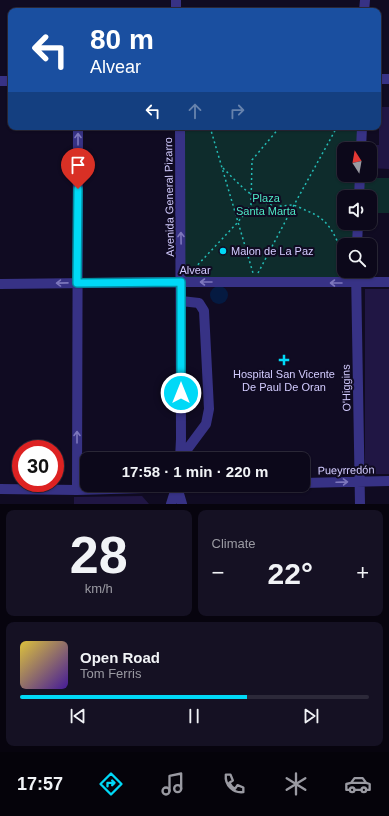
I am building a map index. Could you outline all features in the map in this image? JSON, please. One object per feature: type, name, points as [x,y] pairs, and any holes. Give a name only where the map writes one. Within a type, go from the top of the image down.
[{"type":"street","points":[[77,490],[78,130]]},
{"type":"street","name":"Avenida General Pizarro","points":[[180,130],[180,452]]},
{"type":"street","points":[[361,142],[362,130]]},
{"type":"street","name":"O'Higgins","points":[[356,278],[360,504]]},
{"type":"street","name":"Alvear","points":[[0,284],[389,282]]},
{"type":"street","points":[[181,301],[199,303],[204,311],[209,409],[206,424],[185,452]]},
{"type":"street","name":"Pueyrredón","points":[[310,483],[389,481]]},
{"type":"street","points":[[0,489],[80,490]]},
{"type":"street","points":[[172,504],[175,492]]},
{"type":"street","points":[[179,492],[182,504]]},
{"type":"path","points":[[211,130],[255,279],[335,130]]},
{"type":"path","points":[[181,282],[238,222],[251,204],[252,160],[277,130]]},
{"type":"path","points":[[222,168],[252,196],[270,205],[279,207],[294,205],[315,214],[324,220],[337,240]]},
{"type":"green space","name":"Plaza Santa Marta","points":[[180,130],[362,130],[361,142],[337,142],[337,182],[360,182],[359,190],[337,190],[337,230],[358,230],[357,238],[337,238],[337,278],[356,278],[356,283],[181,282]]},
{"type":"green space","points":[[377,178],[389,178],[389,213],[377,213],[377,190],[363,190],[364,182],[377,182]]},
{"type":"water","points":[[219,286],[223,287],[227,291],[227,299],[223,303],[219,304],[215,303],[211,299],[210,295],[211,291],[215,287]]},
{"type":"building","points":[[381,107],[389,107],[389,169],[377,168],[377,145],[379,145],[379,130],[381,130]]},
{"type":"building","points":[[365,289],[389,289],[389,474],[365,474]]},
{"type":"building","points":[[142,496],[149,504],[74,504],[74,497]]},
{"type":"place","name":"Malon de La Paz","points":[[223,251]]},
{"type":"place","name":"Hospital San Vicente De Paul De Oran","points":[[284,360]]},
{"type":"route","points":[[78,189],[77,283],[181,282],[181,393]]}]
